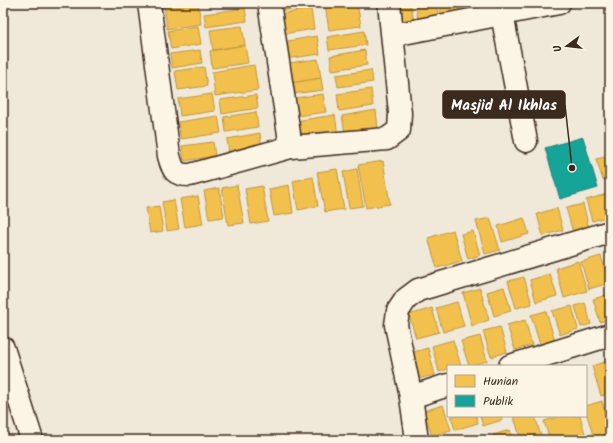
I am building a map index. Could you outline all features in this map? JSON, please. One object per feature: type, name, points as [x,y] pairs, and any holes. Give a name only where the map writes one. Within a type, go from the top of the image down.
[{"type":"street","points":[[148,3],[168,156],[173,170],[182,175],[190,175],[291,147],[387,139],[399,130],[400,113],[389,3]]},
{"type":"street","points":[[269,3],[291,147]]},
{"type":"street","points":[[392,35],[559,3]]},
{"type":"street","points":[[502,14],[526,141]]},
{"type":"street","points":[[417,440],[411,397],[396,325],[398,311],[406,299],[418,290],[610,232]]},
{"type":"street","points":[[513,365],[610,335]]},
{"type":"street","points":[[3,348],[32,440]]},
{"type":"street","points":[[411,397],[447,385]]},
{"type":"building: Hunian","points":[[198,3],[201,24],[167,29],[164,5]]},
{"type":"building: Hunian","points":[[280,3],[312,3],[313,6],[281,11]]},
{"type":"building: Hunian","points":[[357,3],[361,26],[329,30],[325,5]]},
{"type":"building: Hunian","points":[[394,3],[410,3],[415,25],[399,28]]},
{"type":"building: Hunian","points":[[415,3],[436,3],[439,20],[419,24]]},
{"type":"building: Hunian","points":[[439,3],[458,3],[460,14],[442,18]]},
{"type":"building: Hunian","points":[[463,3],[481,3],[482,10],[465,13]]},
{"type":"building: Hunian","points":[[245,8],[247,21],[206,27],[204,14]]},
{"type":"building: Hunian","points":[[311,9],[314,29],[283,34],[280,14]]},
{"type":"building: Hunian","points":[[198,26],[201,44],[171,49],[168,31]]},
{"type":"building: Hunian","points":[[242,26],[245,45],[213,50],[210,30]]},
{"type":"building: Hunian","points":[[364,31],[366,45],[329,50],[327,37]]},
{"type":"building: Hunian","points":[[317,36],[320,54],[285,59],[282,42]]},
{"type":"building: Hunian","points":[[245,45],[248,63],[212,68],[210,51]]},
{"type":"building: Hunian","points":[[200,50],[202,63],[172,68],[170,54]]},
{"type":"building: Hunian","points":[[365,50],[367,65],[332,70],[330,56]]},
{"type":"building: Hunian","points":[[318,59],[321,78],[291,83],[288,63]]},
{"type":"building: Hunian","points":[[254,65],[258,90],[215,96],[212,72]]},
{"type":"building: Hunian","points":[[204,67],[207,86],[178,90],[175,71]]},
{"type":"building: Hunian","points":[[371,70],[373,82],[338,87],[336,75]]},
{"type":"building: Hunian","points":[[321,78],[323,90],[292,94],[291,83]]},
{"type":"building: Hunian","points":[[371,89],[373,106],[339,111],[337,94]]},
{"type":"building: Hunian","points":[[212,94],[215,111],[180,116],[178,99]]},
{"type":"building: Hunian","points":[[323,94],[326,112],[297,116],[295,98]]},
{"type":"building: Hunian","points":[[256,95],[258,108],[222,114],[220,100]]},
{"type":"building: Hunian","points":[[376,110],[378,128],[345,133],[342,116]]},
{"type":"building: Hunian","points":[[256,112],[258,127],[226,132],[224,117]]},
{"type":"building: Hunian","points":[[335,115],[338,135],[298,141],[295,121]]},
{"type":"building: Hunian","points":[[218,116],[221,133],[181,139],[178,122]]},
{"type":"building: Hunian","points":[[260,133],[262,148],[229,153],[227,139]]},
{"type":"building: Hunian","points":[[213,142],[215,156],[184,161],[182,146]]},
{"type":"building: Hunian","points":[[605,157],[610,178],[603,180],[596,159]]},
{"type":"building: Hunian","points":[[383,161],[390,204],[366,208],[358,165]]},
{"type":"building: Hunian","points":[[337,169],[344,209],[325,212],[317,172]]},
{"type":"building: Hunian","points":[[357,169],[363,206],[349,208],[343,172]]},
{"type":"building: Hunian","points":[[313,177],[318,206],[298,210],[293,181]]},
{"type":"building: Hunian","points":[[237,185],[244,223],[228,225],[222,188]]},
{"type":"building: Hunian","points":[[289,185],[293,213],[274,216],[269,189]]},
{"type":"building: Hunian","points":[[262,186],[268,221],[251,224],[245,189]]},
{"type":"building: Hunian","points":[[219,188],[224,217],[209,219],[204,191]]},
{"type":"building: Hunian","points":[[610,193],[610,216],[592,221],[586,200]]},
{"type":"building: Hunian","points":[[198,196],[203,224],[185,227],[180,199]]},
{"type":"building: Hunian","points":[[174,200],[179,229],[167,231],[162,202]]},
{"type":"building: Hunian","points":[[583,204],[589,228],[573,232],[566,208]]},
{"type":"building: Hunian","points":[[159,206],[163,231],[150,233],[146,208]]},
{"type":"building: Hunian","points":[[557,208],[563,230],[543,236],[537,214]]},
{"type":"building: Hunian","points":[[490,218],[500,250],[485,254],[476,221]]},
{"type":"building: Hunian","points":[[524,218],[529,234],[502,242],[498,226]]},
{"type":"building: Hunian","points":[[453,230],[462,261],[437,268],[428,238]]},
{"type":"building: Hunian","points":[[473,231],[480,255],[468,259],[461,234]]},
{"type":"building: Hunian","points":[[601,256],[609,283],[589,289],[581,262]]},
{"type":"building: Hunian","points":[[578,261],[587,291],[564,298],[556,268]]},
{"type":"building: Hunian","points":[[550,274],[557,296],[536,302],[530,280]]},
{"type":"building: Hunian","points":[[524,277],[532,304],[516,308],[508,281]]},
{"type":"building: Hunian","points":[[504,287],[511,311],[494,316],[487,292]]},
{"type":"building: Hunian","points":[[480,288],[489,320],[472,326],[463,293]]},
{"type":"building: Hunian","points":[[610,294],[610,319],[600,322],[593,299]]},
{"type":"building: Hunian","points":[[457,302],[464,326],[443,332],[436,308]]},
{"type":"building: Hunian","points":[[585,303],[591,324],[581,327],[575,306]]},
{"type":"building: Hunian","points":[[572,306],[578,329],[560,335],[552,311]]},
{"type":"building: Hunian","points":[[432,308],[439,332],[416,338],[409,315]]},
{"type":"building: Hunian","points":[[546,311],[555,341],[540,345],[531,315]]},
{"type":"building: Hunian","points":[[525,320],[532,345],[515,350],[507,325]]},
{"type":"building: Hunian","points":[[500,327],[507,352],[491,357],[483,331]]},
{"type":"building: Hunian","points":[[480,336],[487,361],[469,365],[461,341]]},
{"type":"building: Hunian","points":[[453,340],[461,365],[447,365],[447,369],[439,372],[432,346]]},
{"type":"building: Hunian","points":[[428,348],[435,375],[417,379],[410,353]]},
{"type":"building: Hunian","points":[[610,360],[610,394],[601,396],[592,366]]},
{"type":"building: Hunian","points":[[602,401],[610,433],[594,438],[587,415],[587,406]]},
{"type":"building: Hunian","points":[[443,405],[451,430],[432,436],[424,411]]},
{"type":"building: Hunian","points":[[451,417],[476,417],[478,423],[455,430]]},
{"type":"building: Hunian","points":[[480,417],[501,417],[502,420],[483,426]]},
{"type":"building: Hunian","points":[[514,417],[535,417],[542,440],[521,440]]},
{"type":"building: Hunian","points":[[558,417],[580,417],[586,437],[574,440],[550,440],[544,421]]},
{"type":"building: Hunian","points":[[510,430],[513,440],[494,440],[493,435]]},
{"type":"building: Publik","points":[[583,137],[598,188],[560,199],[545,148]]},
{"type":"place","name":"Masjid Al Ikhlas","points":[[572,168]]}]
